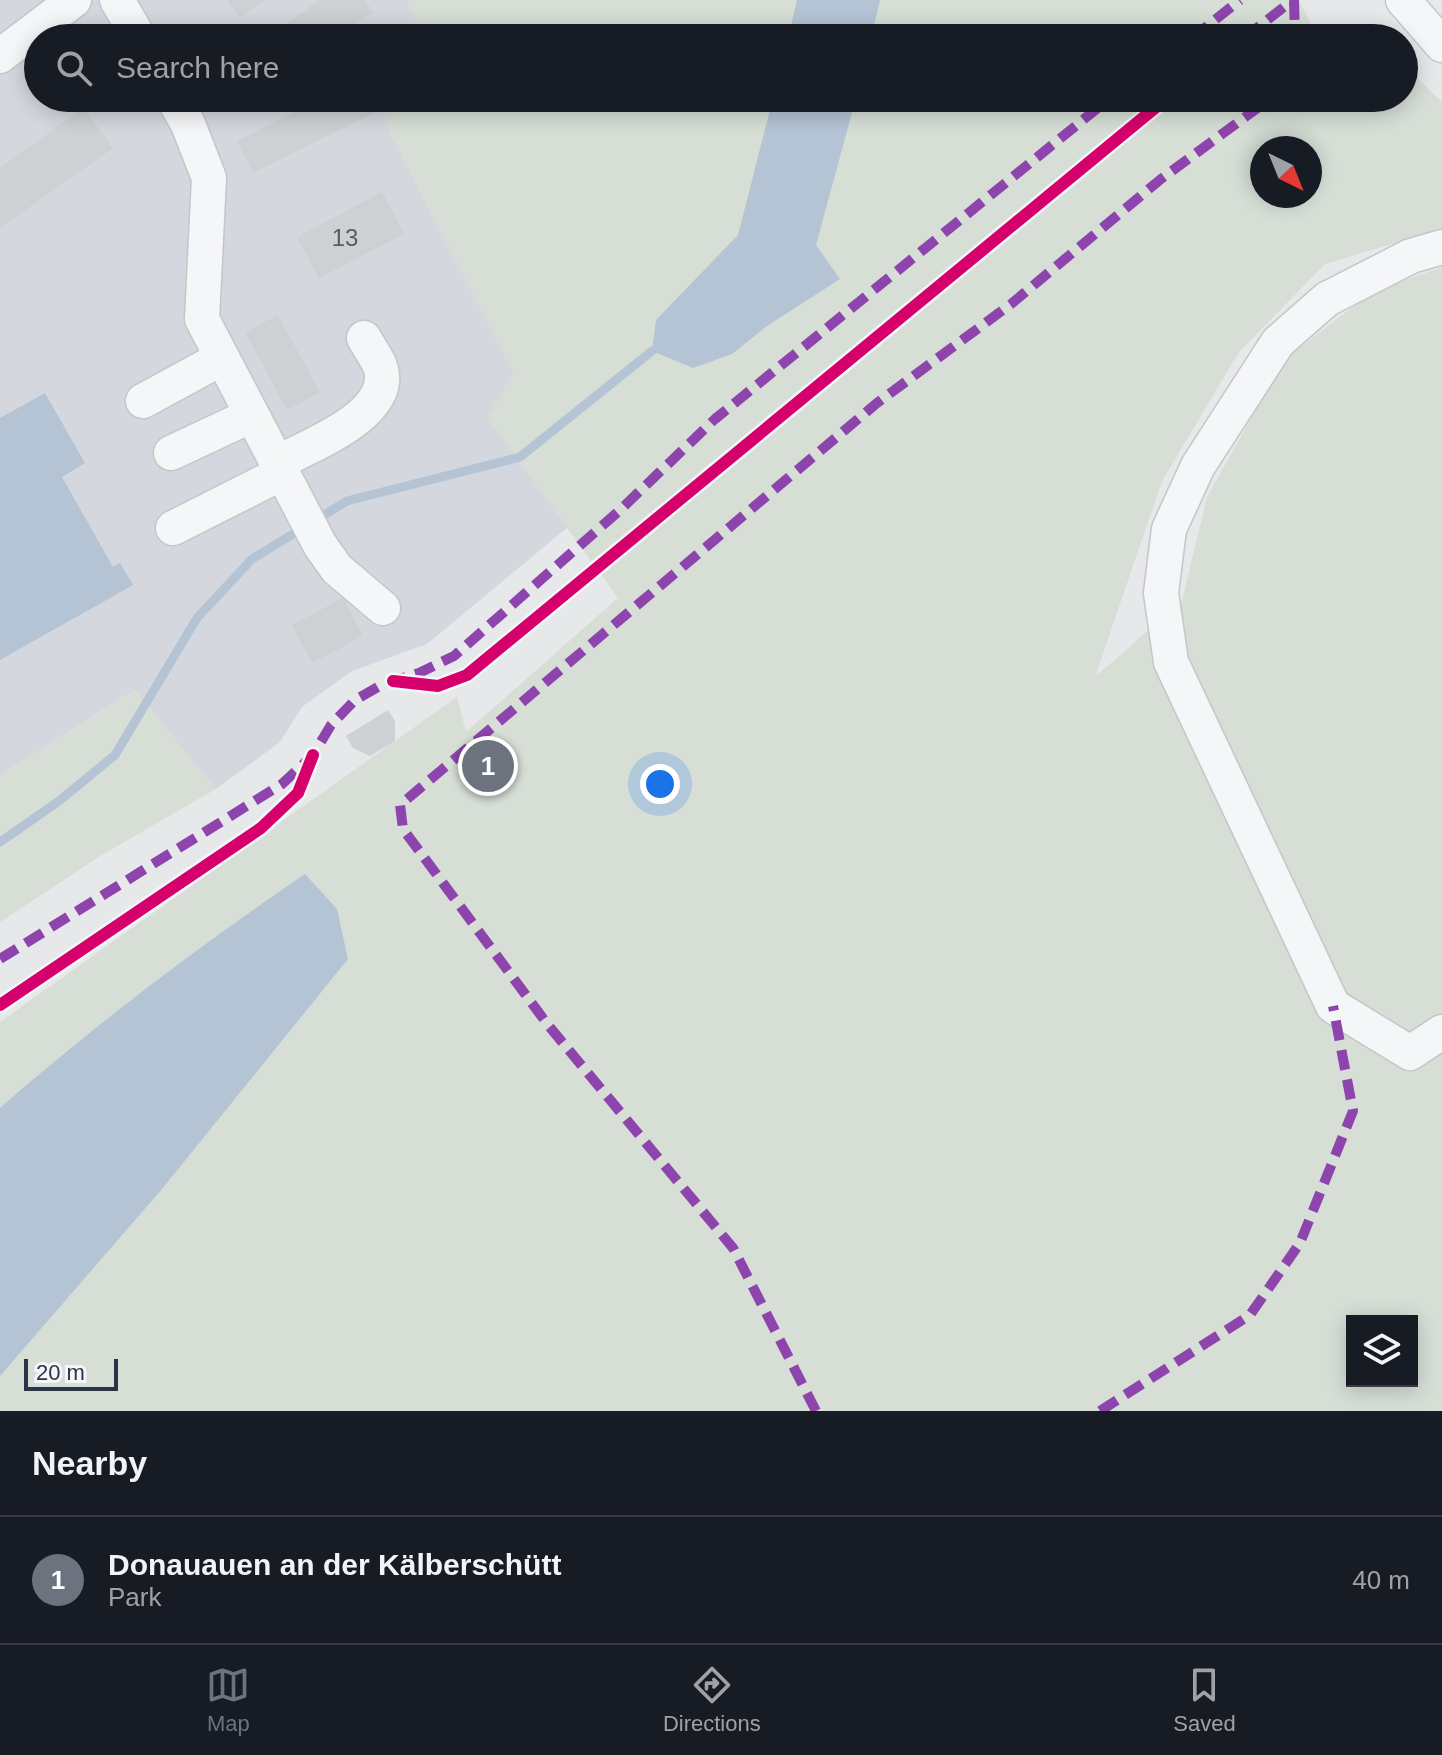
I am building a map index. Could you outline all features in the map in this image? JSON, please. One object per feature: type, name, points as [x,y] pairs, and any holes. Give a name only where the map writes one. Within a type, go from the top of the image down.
[{"type":"street","points":[[42,24],[74,0]]},
{"type":"street","points":[[117,0],[131,24]]},
{"type":"street","points":[[1403,0],[1442,45]]},
{"type":"street","points":[[0,56],[24,38]]},
{"type":"street","points":[[181,112],[209,178],[202,319],[320,545],[337,569],[383,608]]},
{"type":"street","points":[[1442,247],[1411,256],[1327,299],[1278,342],[1198,466],[1169,529],[1161,593],[1171,662],[1333,1006],[1410,1053],[1442,1032]]},
{"type":"street","points":[[173,528],[285,478],[364,416],[378,394],[381,369],[364,338]]},
{"type":"street","points":[[143,401],[222,358]]},
{"type":"street","points":[[171,453],[252,415]]},
{"type":"shaded area","points":[[0,0],[407,0],[420,24],[24,24],[24,112],[392,112],[383,118],[585,513],[427,644],[352,671],[302,707],[280,742],[216,789],[135,690],[0,775]]},
{"type":"shaded area","points":[[407,0],[1299,0],[1311,24],[420,24]]},
{"type":"shaded area","points":[[1418,79],[1442,102],[1442,229],[1325,264],[1239,352],[1162,481],[1095,677],[1182,601],[1207,497],[1284,360],[1372,292],[1442,267],[1442,1411],[0,1411],[0,1022],[457,697],[466,732],[618,598],[487,418],[513,373],[383,118],[392,112],[1418,112]]},
{"type":"shaded area","points":[[136,690],[216,789],[100,856],[0,922],[0,775]]},
{"type":"water","points":[[797,0],[880,0],[874,24],[791,24]]},
{"type":"water","points":[[769,112],[852,112],[816,245],[840,279],[767,326],[732,354],[693,368],[652,351],[656,320],[738,235]]},
{"type":"water","points":[[45,393],[85,463],[62,477],[113,567],[120,563],[133,585],[0,660],[0,418]]},
{"type":"water","points":[[305,874],[337,909],[348,959],[162,1189],[0,1376],[0,1108],[149,986]]},
{"type":"building","points":[[227,0],[264,0],[240,18]]},
{"type":"building","points":[[320,0],[365,0],[373,12],[355,24],[285,24]]},
{"type":"building","points":[[78,112],[87,112],[113,148],[0,228],[0,168]]},
{"type":"building","points":[[294,112],[376,112],[253,173],[237,141]]},
{"type":"building","points":[[382,192],[404,234],[319,278],[297,237]]},
{"type":"building","points":[[278,315],[320,392],[287,410],[245,332]]},
{"type":"building","points":[[343,598],[363,636],[312,663],[292,625]]},
{"type":"building","points":[[388,710],[395,721],[395,741],[370,756],[353,748],[346,736]]},
{"type":"waterway","points":[[316,520],[347,501],[520,457],[652,351]]},
{"type":"waterway","points":[[0,842],[59,801],[115,755],[197,618],[252,559],[303,528]]},
{"type":"marked path","points":[[1210,24],[1240,0]]},
{"type":"marked path","points":[[1262,24],[1293,0]]},
{"type":"marked path","points":[[1294,0],[1295,24]]},
{"type":"marked path","points":[[0,959],[282,784],[313,755],[331,725],[355,700],[385,683],[419,673],[454,656],[619,511],[715,419],[1093,112]]},
{"type":"marked path","points":[[816,1411],[733,1248],[548,1025],[403,829],[400,805],[877,403],[1011,304],[1161,179],[1252,112]]},
{"type":"marked path","points":[[1100,1411],[1250,1315],[1300,1243],[1353,1111],[1333,1006]]},
{"type":"cycle path","points":[[393,681],[438,686],[467,675],[1150,112]]},
{"type":"cycle path","points":[[0,1005],[261,828],[298,793],[313,755]]},
{"type":"place","name":"Donauauen an der Kälberschütt","points":[[488,766]]}]
